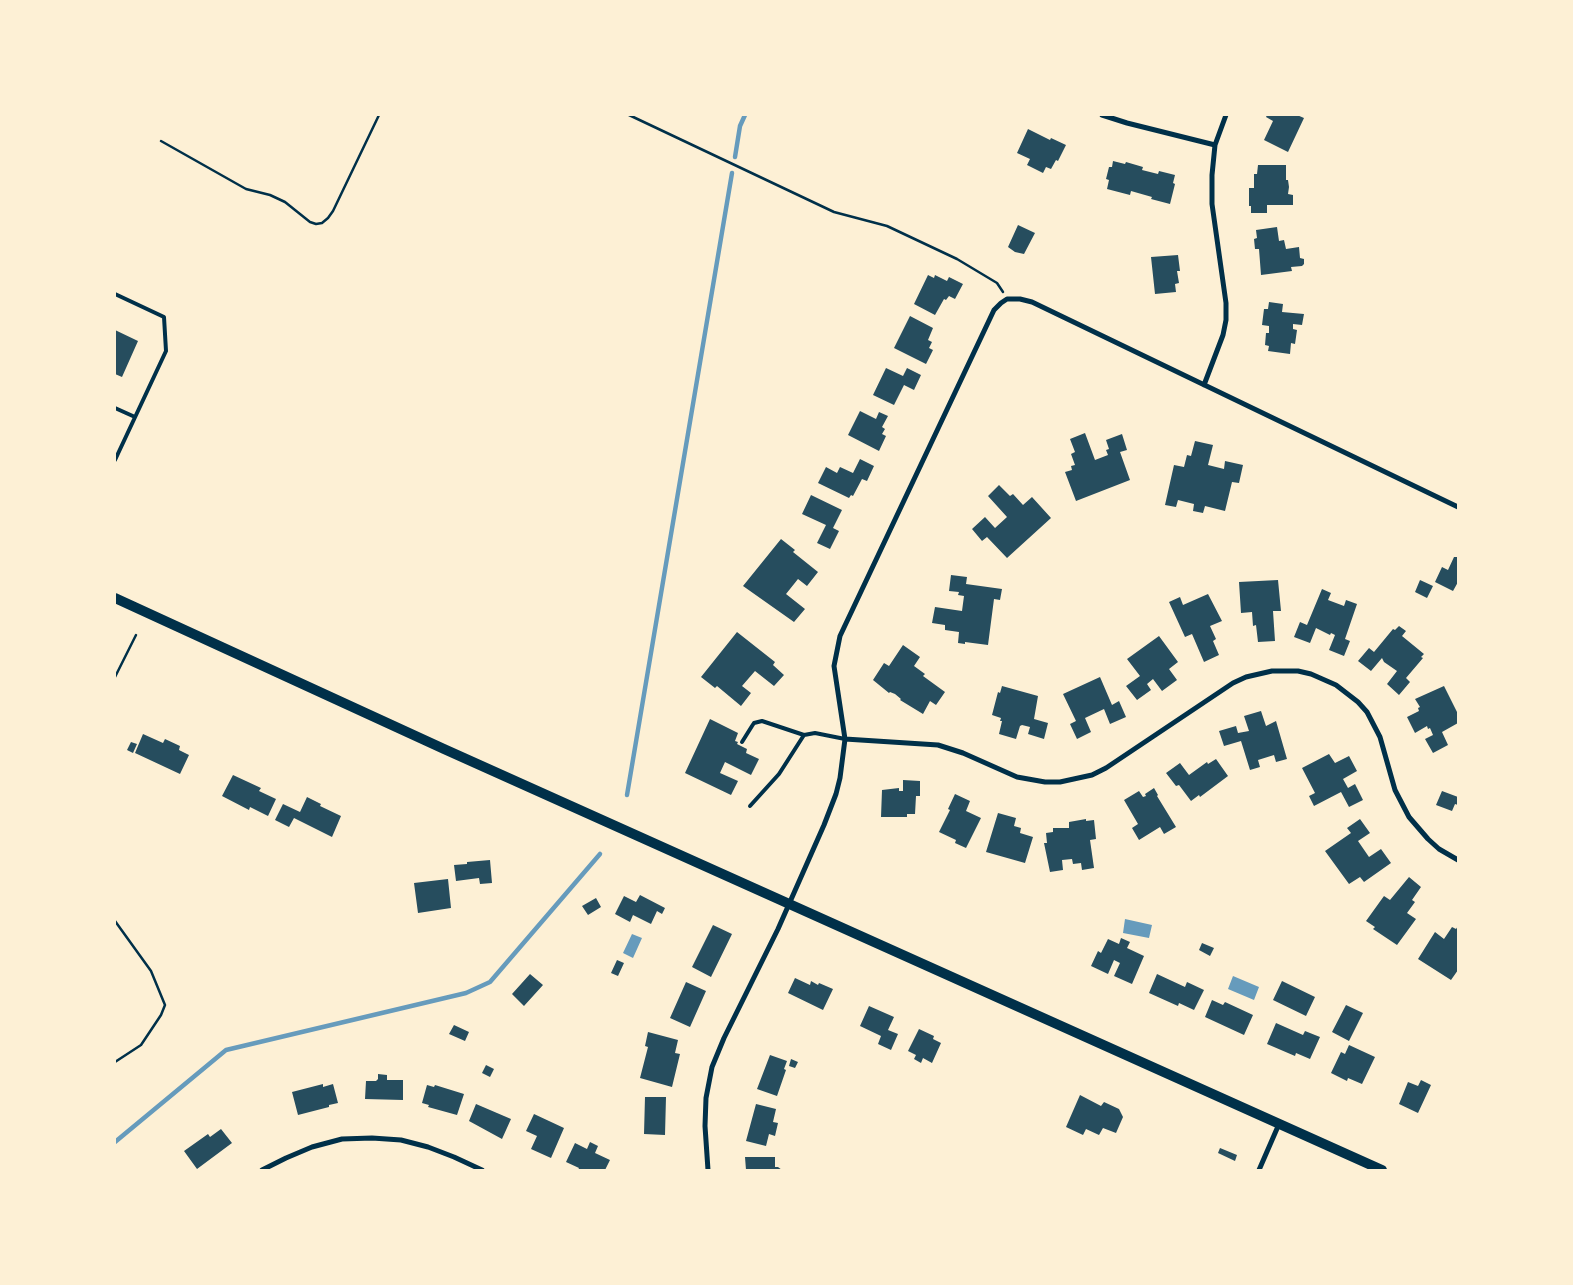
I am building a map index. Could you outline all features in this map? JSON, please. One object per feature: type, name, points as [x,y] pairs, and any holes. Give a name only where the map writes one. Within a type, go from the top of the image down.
[{"type":"main road","points":[[115,598],[435,745],[1382,1170]]},
{"type":"street","points":[[1102,115],[1127,124],[1215,145]]},
{"type":"street","points":[[1204,385],[1224,335],[1226,320],[1226,303],[1212,204],[1212,174],[1215,145],[1226,115]]},
{"type":"street","points":[[708,1170],[705,1126],[706,1098],[712,1067],[789,903],[836,794],[844,758],[845,739],[834,666],[840,636],[994,310],[1007,298],[1032,302],[1458,507]]},
{"type":"street","points":[[845,739],[938,745],[963,753],[1017,777],[1044,782],[1060,782],[1092,775],[1106,768],[1234,683],[1265,672],[1298,671],[1311,674],[1336,685],[1353,697],[1367,712],[1380,737],[1395,790],[1408,817],[1428,839],[1458,860]]},
{"type":"street","points":[[1259,1170],[1280,1124]]},
{"type":"street","points":[[264,1169],[312,1147],[342,1139],[372,1138],[401,1140],[428,1147],[454,1156],[482,1170]]},
{"type":"lane","points":[[115,294],[164,317],[166,351],[115,460]]},
{"type":"lane","points":[[115,408],[135,416]]},
{"type":"lane","points":[[742,742],[752,726],[762,721],[804,735],[824,734],[845,739]]},
{"type":"lane","points":[[750,806],[779,774],[804,735]]},
{"type":"path","points":[[161,141],[246,189],[270,195],[285,202],[310,222],[316,224],[328,218],[333,211],[379,115]]},
{"type":"path","points":[[630,115],[834,212],[887,226],[940,251],[997,283],[1007,298]]},
{"type":"path","points":[[115,677],[136,636]]},
{"type":"path","points":[[115,921],[151,971],[165,1005],[161,1015],[141,1045],[115,1062]]},
{"type":"water","points":[[1125,919],[1152,925],[1149,938],[1123,933]]},
{"type":"water","points":[[632,934],[642,938],[633,958],[623,953]]},
{"type":"water","points":[[1233,976],[1259,987],[1254,1000],[1228,989]]},
{"type":"building","points":[[1267,115],[1297,115],[1304,118],[1288,152],[1264,140],[1273,121],[1266,117]]},
{"type":"building","points":[[1028,129],[1050,140],[1051,138],[1066,145],[1058,161],[1056,160],[1051,169],[1046,167],[1043,173],[1027,165],[1030,159],[1017,153]]},
{"type":"building","points":[[1113,161],[1125,164],[1126,162],[1143,167],[1142,170],[1158,174],[1159,171],[1175,175],[1173,183],[1175,184],[1170,204],[1131,191],[1130,195],[1107,189],[1109,180],[1106,179],[1109,167],[1112,167]]},
{"type":"building","points":[[1258,165],[1286,165],[1288,194],[1293,195],[1293,205],[1267,205],[1267,213],[1251,213],[1249,188],[1254,188],[1254,174],[1257,174]]},
{"type":"building","points":[[1018,225],[1035,233],[1024,254],[1015,252],[1008,247]]},
{"type":"building","points":[[1277,227],[1279,241],[1284,240],[1286,249],[1299,247],[1300,258],[1304,259],[1304,264],[1291,267],[1292,271],[1261,275],[1259,249],[1255,249],[1254,239],[1257,238],[1256,230]]},
{"type":"building","points":[[1178,255],[1180,271],[1177,271],[1179,283],[1175,284],[1176,292],[1155,294],[1151,257]]},
{"type":"building","points":[[928,275],[934,278],[935,275],[947,281],[949,277],[963,284],[955,299],[949,296],[946,300],[944,299],[935,315],[914,304]]},
{"type":"building","points":[[1269,302],[1283,304],[1282,312],[1304,314],[1302,325],[1293,324],[1293,329],[1297,330],[1295,344],[1291,343],[1290,354],[1268,351],[1269,346],[1265,345],[1269,326],[1262,325],[1264,309],[1268,309]]},
{"type":"building","points":[[910,316],[933,328],[928,340],[932,342],[929,348],[933,350],[926,364],[894,348]]},
{"type":"building","points":[[115,330],[138,341],[122,377],[115,374]]},
{"type":"building","points":[[886,368],[903,376],[907,368],[921,375],[914,390],[904,385],[894,405],[873,395]]},
{"type":"building","points":[[860,411],[876,419],[879,412],[888,416],[882,427],[885,429],[882,434],[886,436],[879,451],[848,435]]},
{"type":"building","points":[[1085,433],[1095,460],[1108,455],[1106,450],[1109,449],[1106,440],[1122,434],[1127,450],[1120,452],[1130,480],[1076,501],[1065,472],[1072,470],[1071,466],[1075,465],[1071,454],[1075,452],[1070,439]]},
{"type":"building","points":[[1195,441],[1213,445],[1208,465],[1224,469],[1225,461],[1243,465],[1239,483],[1232,482],[1225,511],[1205,506],[1203,513],[1193,511],[1194,504],[1178,500],[1176,507],[1165,505],[1174,465],[1184,467],[1187,455],[1191,456]]},
{"type":"building","points":[[860,459],[874,466],[867,481],[862,479],[853,496],[851,495],[849,498],[818,483],[826,467],[837,473],[840,467],[853,473]]},
{"type":"building","points":[[999,485],[1010,496],[1013,494],[1023,505],[1032,497],[1051,518],[1007,558],[987,537],[982,541],[972,529],[985,517],[995,528],[1007,517],[988,496]]},
{"type":"building","points":[[811,495],[842,510],[833,528],[839,531],[830,549],[817,543],[826,525],[802,514]]},
{"type":"building","points":[[781,539],[795,550],[793,552],[818,572],[807,586],[798,579],[786,594],[805,609],[794,622],[743,586]]},
{"type":"building","points":[[1454,557],[1458,557],[1458,582],[1453,591],[1435,582],[1442,567],[1448,570]]},
{"type":"building","points":[[951,575],[967,577],[966,584],[1002,589],[1000,600],[994,599],[988,645],[958,643],[959,632],[945,630],[945,625],[932,623],[935,607],[962,611],[964,596],[958,595],[959,592],[949,591]]},
{"type":"building","points":[[1278,580],[1281,611],[1273,611],[1275,641],[1258,642],[1256,625],[1253,626],[1252,612],[1241,613],[1239,582]]},
{"type":"building","points":[[1420,580],[1433,586],[1427,598],[1415,592]]},
{"type":"building","points":[[1322,589],[1331,593],[1328,600],[1344,606],[1346,600],[1357,604],[1345,639],[1350,641],[1344,656],[1329,650],[1335,635],[1331,633],[1330,635],[1316,628],[1310,643],[1294,637],[1300,622],[1307,625]]},
{"type":"building","points":[[1208,594],[1222,621],[1210,626],[1216,639],[1213,641],[1219,655],[1204,662],[1192,634],[1185,637],[1169,602],[1180,597],[1183,605]]},
{"type":"building","points":[[1399,626],[1406,631],[1402,636],[1424,654],[1421,657],[1423,658],[1406,678],[1410,682],[1399,695],[1387,684],[1397,671],[1384,662],[1382,658],[1371,671],[1358,661],[1369,648],[1374,652],[1393,629],[1395,630]]},
{"type":"building","points":[[737,632],[775,662],[773,665],[784,675],[774,686],[755,671],[742,686],[751,693],[741,706],[717,686],[715,688],[701,677]]},
{"type":"building","points":[[1159,636],[1178,662],[1169,669],[1177,680],[1162,691],[1153,679],[1147,684],[1151,690],[1137,700],[1126,686],[1140,676],[1127,659]]},
{"type":"building","points":[[903,645],[920,657],[914,666],[925,674],[923,676],[945,692],[936,705],[930,701],[923,714],[900,700],[895,694],[889,693],[873,680],[884,663],[889,666]]},
{"type":"building","points":[[1100,677],[1112,705],[1119,701],[1126,717],[1110,724],[1104,709],[1085,718],[1091,732],[1077,739],[1070,724],[1076,721],[1063,694]]},
{"type":"building","points":[[1002,686],[1038,696],[1034,719],[1048,723],[1044,739],[1028,734],[1030,727],[1022,725],[1016,739],[999,734],[1001,718],[992,715],[998,692],[1000,693]]},
{"type":"building","points":[[1444,686],[1458,714],[1458,723],[1442,732],[1448,745],[1433,753],[1425,739],[1433,735],[1430,728],[1428,729],[1427,726],[1415,733],[1407,717],[1419,711],[1418,708],[1420,707],[1415,699]]},
{"type":"building","points":[[1261,711],[1266,726],[1276,721],[1287,759],[1276,762],[1274,755],[1258,760],[1260,767],[1250,770],[1241,741],[1224,746],[1219,731],[1236,726],[1238,733],[1249,731],[1244,716]]},
{"type":"building","points":[[710,719],[738,733],[735,741],[738,742],[737,744],[747,749],[746,753],[759,759],[751,775],[725,762],[720,773],[738,781],[731,795],[685,773]]},
{"type":"building","points":[[143,734],[163,743],[165,739],[180,746],[179,750],[189,755],[180,774],[135,753]]},
{"type":"building","points":[[131,742],[137,744],[133,753],[127,750]]},
{"type":"building","points":[[1329,754],[1335,763],[1349,756],[1357,771],[1343,779],[1348,788],[1355,784],[1363,800],[1349,807],[1341,792],[1314,806],[1309,796],[1315,793],[1302,768]]},
{"type":"building","points":[[1216,759],[1228,776],[1200,797],[1199,795],[1191,801],[1179,785],[1176,786],[1166,773],[1180,763],[1189,775],[1207,762],[1208,764]]},
{"type":"building","points":[[233,775],[261,788],[259,791],[276,799],[268,816],[250,807],[249,810],[222,796]]},
{"type":"building","points":[[903,780],[920,781],[920,796],[916,796],[915,814],[907,814],[907,817],[881,817],[882,790],[899,788],[899,791],[903,791]]},
{"type":"building","points":[[1154,788],[1176,827],[1164,834],[1160,827],[1139,840],[1132,828],[1138,824],[1124,800],[1139,791],[1143,797],[1146,796],[1145,794]]},
{"type":"building","points":[[1442,791],[1458,797],[1458,805],[1455,804],[1452,811],[1436,805]]},
{"type":"building","points":[[955,794],[970,801],[966,811],[981,818],[966,848],[955,843],[956,840],[939,832],[950,810],[948,809]]},
{"type":"building","points":[[307,797],[321,804],[320,806],[341,816],[332,837],[294,818],[289,827],[275,820],[283,804],[300,812]]},
{"type":"building","points":[[998,813],[1016,818],[1014,826],[1021,828],[1020,833],[1033,837],[1025,863],[986,852]]},
{"type":"building","points":[[1086,819],[1086,821],[1094,820],[1096,839],[1090,840],[1094,868],[1082,870],[1081,863],[1073,864],[1072,859],[1062,860],[1063,870],[1050,872],[1044,843],[1047,843],[1046,833],[1053,832],[1053,828],[1069,828],[1069,822]]},
{"type":"building","points":[[1360,819],[1370,833],[1358,841],[1369,857],[1381,849],[1391,863],[1364,882],[1360,877],[1349,884],[1325,851],[1351,833],[1347,828]]},
{"type":"building","points":[[490,860],[492,883],[480,884],[479,878],[456,881],[454,865]]},
{"type":"building","points":[[1409,877],[1421,887],[1412,900],[1415,902],[1407,913],[1416,919],[1397,945],[1373,929],[1375,927],[1366,921],[1384,896],[1390,900]]},
{"type":"building","points":[[448,879],[451,908],[418,913],[414,883]]},
{"type":"building","points":[[640,895],[665,908],[662,914],[657,911],[651,924],[633,915],[630,922],[615,914],[624,896],[636,902]]},
{"type":"building","points":[[596,898],[601,907],[588,915],[582,906]]},
{"type":"building","points":[[713,925],[732,934],[711,977],[692,967]]},
{"type":"building","points":[[1458,926],[1458,970],[1451,980],[1418,959],[1435,932],[1444,939],[1452,927],[1456,929]]},
{"type":"building","points":[[1121,938],[1130,942],[1127,948],[1144,956],[1132,984],[1114,976],[1120,963],[1114,960],[1108,974],[1091,966],[1098,951],[1101,953],[1108,939],[1119,944]]},
{"type":"building","points":[[1202,943],[1214,948],[1210,956],[1199,950]]},
{"type":"building","points":[[617,960],[624,963],[618,976],[611,973]]},
{"type":"building","points":[[530,974],[543,985],[524,1006],[512,994]]},
{"type":"building","points":[[1157,974],[1185,987],[1187,982],[1204,990],[1194,1010],[1179,1003],[1178,1006],[1149,993]]},
{"type":"building","points":[[795,978],[810,985],[811,981],[833,989],[823,1010],[788,993]]},
{"type":"building","points":[[1282,981],[1315,997],[1306,1016],[1273,1000]]},
{"type":"building","points":[[686,982],[706,991],[690,1027],[670,1018]]},
{"type":"building","points":[[1212,1000],[1223,1005],[1225,1002],[1253,1015],[1244,1035],[1205,1017]]},
{"type":"building","points":[[1346,1005],[1363,1013],[1349,1041],[1332,1032]]},
{"type":"building","points":[[869,1006],[894,1017],[888,1030],[898,1034],[891,1050],[878,1044],[881,1036],[860,1026]]},
{"type":"building","points":[[1276,1023],[1303,1035],[1305,1031],[1320,1037],[1310,1059],[1296,1053],[1295,1056],[1267,1044]]},
{"type":"building","points":[[454,1025],[469,1032],[465,1041],[449,1034]]},
{"type":"building","points":[[919,1029],[934,1036],[933,1039],[941,1043],[932,1063],[923,1058],[921,1063],[914,1059],[916,1055],[908,1051]]},
{"type":"building","points":[[648,1032],[678,1040],[675,1053],[680,1054],[672,1087],[640,1078],[648,1047],[645,1046]]},
{"type":"building","points":[[1349,1045],[1375,1057],[1362,1084],[1348,1078],[1347,1081],[1331,1073],[1341,1052],[1345,1054]]},
{"type":"building","points":[[770,1055],[787,1061],[784,1069],[786,1070],[777,1096],[757,1089]]},
{"type":"building","points":[[791,1059],[798,1062],[795,1068],[789,1066]]},
{"type":"building","points":[[486,1065],[494,1069],[490,1077],[482,1073]]},
{"type":"building","points":[[378,1074],[387,1075],[387,1080],[403,1080],[403,1100],[365,1099],[366,1081],[376,1081]]},
{"type":"building","points":[[1421,1080],[1431,1085],[1418,1113],[1399,1104],[1408,1082],[1418,1086]]},
{"type":"building","points":[[323,1084],[323,1087],[333,1084],[338,1103],[298,1115],[292,1092]]},
{"type":"building","points":[[427,1085],[434,1087],[435,1085],[464,1094],[457,1115],[428,1107],[429,1105],[422,1103]]},
{"type":"building","points":[[1080,1095],[1101,1106],[1104,1102],[1119,1109],[1123,1117],[1116,1133],[1103,1128],[1099,1135],[1086,1129],[1083,1135],[1066,1127]]},
{"type":"building","points":[[645,1097],[666,1097],[665,1135],[644,1134]]},
{"type":"building","points":[[476,1104],[511,1119],[502,1139],[469,1121]]},
{"type":"building","points":[[756,1104],[776,1109],[773,1122],[778,1123],[775,1136],[769,1134],[766,1146],[746,1141]]},
{"type":"building","points":[[534,1114],[564,1128],[551,1158],[531,1149],[537,1136],[526,1131]]},
{"type":"building","points":[[221,1129],[232,1143],[197,1169],[184,1151],[208,1134],[210,1137]]},
{"type":"building","points":[[590,1142],[598,1146],[595,1153],[610,1160],[605,1170],[578,1170],[579,1168],[566,1162],[575,1143],[587,1149]]},
{"type":"building","points":[[1220,1148],[1237,1155],[1235,1161],[1218,1153]]},
{"type":"building","points":[[745,1157],[775,1157],[775,1167],[782,1170],[746,1170]]},
{"type":"waterway","points":[[735,157],[740,126],[745,115]]},
{"type":"waterway","points":[[627,795],[732,173]]},
{"type":"waterway","points":[[115,1142],[226,1050],[466,993],[490,982],[600,854]]}]
